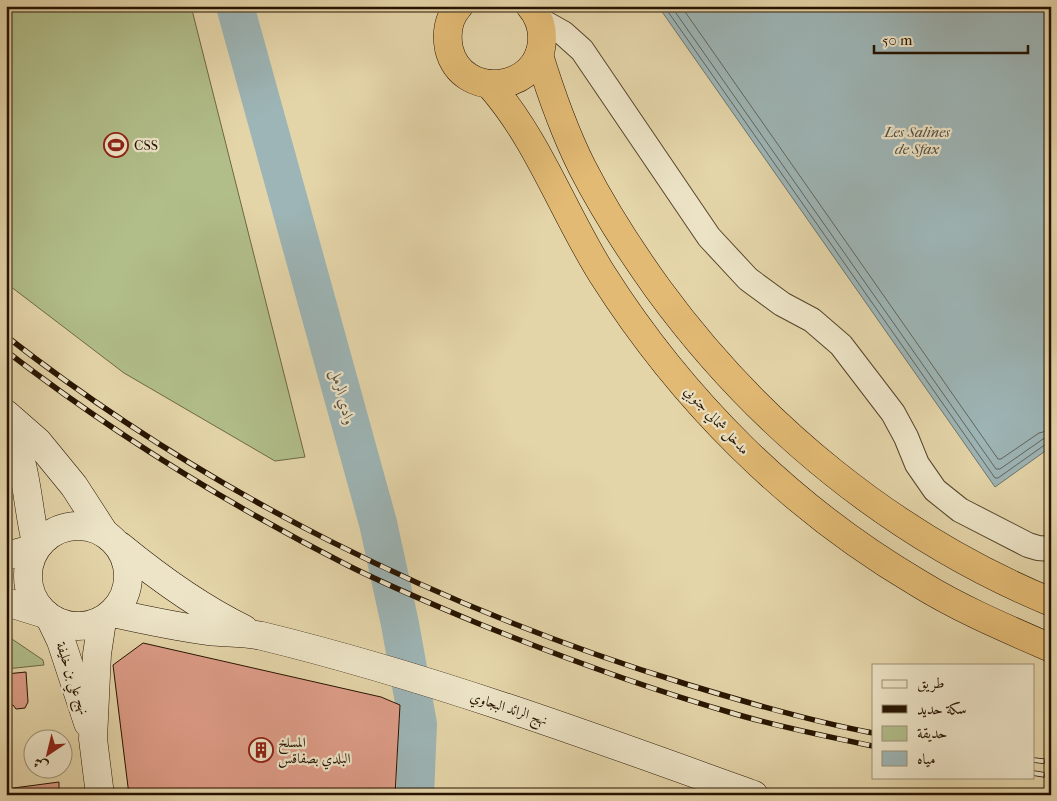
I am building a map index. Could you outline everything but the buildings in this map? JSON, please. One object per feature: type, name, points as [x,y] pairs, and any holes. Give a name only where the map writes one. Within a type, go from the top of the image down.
[{"type":"highway","points":[[460,6],[451,19],[448,31],[451,56],[466,75],[477,81],[489,84],[513,81],[524,75],[539,55],[542,37],[534,13]]},
{"type":"highway","points":[[539,55],[565,129],[582,166],[610,218],[640,264],[674,310],[711,356],[750,398],[796,442],[874,504],[960,558],[1051,602]]},
{"type":"highway","name":"مدخل شمالي جنوبي","points":[[489,84],[502,99],[524,132],[579,234],[626,310],[680,381],[741,447],[808,507],[881,560],[958,606],[1051,648]]},
{"type":"street","points":[[534,13],[562,32],[586,55],[709,237],[728,259],[764,292],[812,320],[841,345],[893,413],[906,437],[917,464],[935,490],[960,510],[1028,545],[1051,549]]},
{"type":"street","points":[[6,414],[44,449],[74,486],[125,558],[129,573],[128,588],[122,602],[107,617],[89,626],[75,627],[62,624],[47,616],[6,602]]},
{"type":"street","points":[[6,426],[14,438],[26,481],[37,547]]},
{"type":"street","points":[[47,616],[35,603],[29,590],[28,575],[30,561],[37,547],[48,535],[62,528],[77,526],[92,528],[112,539]]},
{"type":"street","name":"نهج الرائد البجاوي","points":[[112,539],[151,572],[185,596],[221,618],[259,636]]},
{"type":"street","points":[[6,556],[37,547]]},
{"type":"street","name":"نهج علي بن خليفة","points":[[47,616],[61,641],[93,739]]},
{"type":"street","name":"نهج الرائد البجاوي","points":[[107,617],[259,636],[375,666],[556,724],[754,795]]},
{"type":"street","name":"نهج علي بن خليفة","points":[[100,795],[93,739],[97,654],[107,617]]},
{"type":"green space","name":"CSS","points":[[6,6],[191,6],[305,457],[275,461],[124,373],[6,283]]},
{"type":"green space","points":[[6,635],[43,660],[44,665],[6,669]]},
{"type":"water","name":"Les Salines de Sfax","points":[[658,6],[1051,6],[1051,447],[995,487]]},
{"type":"waterway","name":"وادي الرمل","points":[[235,6],[378,523],[400,624],[418,724],[415,795]]},
{"type":"railway","points":[[6,336],[83,393],[163,446],[246,496],[330,541],[417,583],[505,620],[595,654],[686,684],[779,711],[872,733]]},
{"type":"railway","points":[[6,351],[88,411],[173,467],[304,543],[397,589],[540,648],[668,693],[767,723],[872,746]]},
{"type":"railway","points":[[1034,760],[1051,762]]},
{"type":"railway","points":[[1034,773],[1051,776]]},
{"type":"place","name":"CSS","points":[[116,145]]},
{"type":"place","name":"المسلخ البلدي بصفاقس","points":[[261,750]]}]
